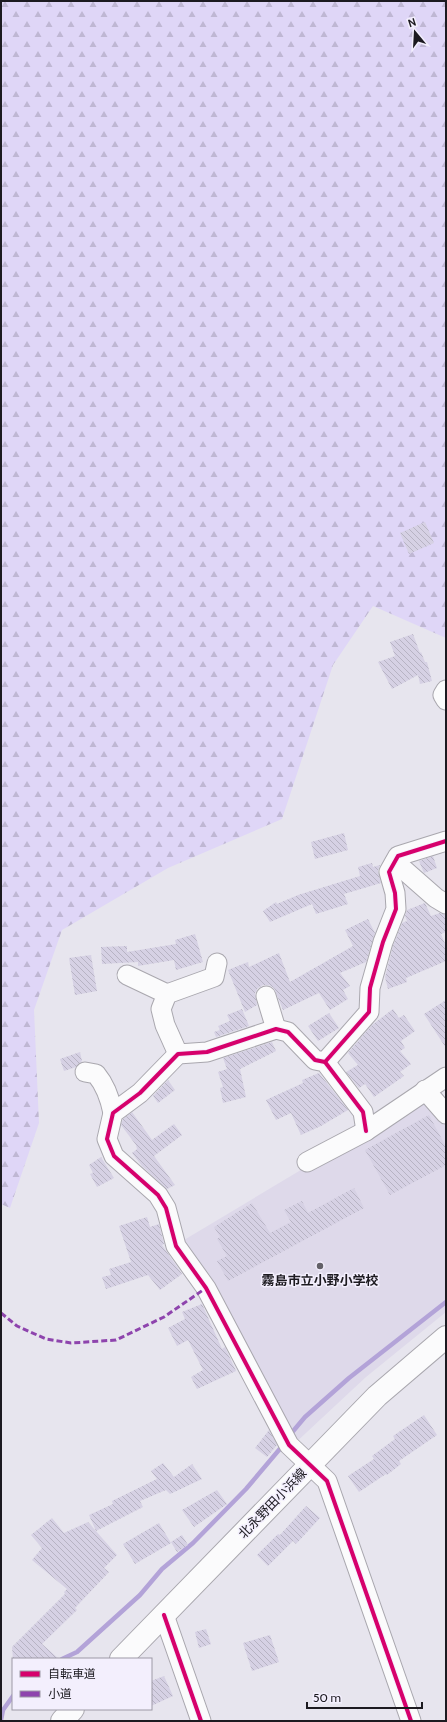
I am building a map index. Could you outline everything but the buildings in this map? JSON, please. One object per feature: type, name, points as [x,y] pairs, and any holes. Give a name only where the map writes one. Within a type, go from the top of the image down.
[{"type":"main road","name":"北永野田小浜線","points":[[122,1658],[377,1396],[446,1337]]},
{"type":"main road","points":[[62,1721],[72,1710]]},
{"type":"street","points":[[446,690],[443,694],[446,700]]},
{"type":"street","points":[[325,1062],[369,1012],[372,981],[383,942],[396,909],[395,892],[389,872],[398,856],[446,841]]},
{"type":"street","points":[[395,862],[436,898],[446,904]]},
{"type":"street","points":[[126,975],[167,994],[214,977],[217,963]]},
{"type":"street","points":[[167,994],[161,1009],[165,1025],[178,1054]]},
{"type":"street","points":[[266,996],[276,1029]]},
{"type":"street","points":[[113,1113],[140,1093],[178,1054],[207,1052],[276,1029],[288,1032],[315,1060],[325,1062],[363,1112],[366,1131]]},
{"type":"street","points":[[85,1072],[96,1074],[103,1083],[110,1098],[113,1113],[107,1140],[114,1156],[158,1195],[166,1208],[176,1246],[206,1288],[285,1438],[327,1481],[411,1721]]},
{"type":"street","points":[[306,1162],[366,1131],[446,1077]]},
{"type":"street","points":[[425,1090],[446,1114]]},
{"type":"street","points":[[164,1615],[201,1721]]},
{"type":"shaded area","name":"霧島市立小野小学校","points":[[428,1099],[446,1120],[446,1312],[366,1377],[292,1446],[179,1243],[361,1134]]},
{"type":"green space","points":[[1,1],[446,1],[446,638],[373,606],[333,665],[282,819],[168,868],[62,930],[34,1010],[39,1123],[10,1208],[1,1204]]},
{"type":"waterway","points":[[289,1436],[305,1417],[349,1378],[446,1302]]},
{"type":"waterway","points":[[64,1658],[77,1652],[140,1595],[162,1569],[193,1543],[246,1489],[284,1444]]},
{"type":"waterway","points":[[1,1720],[3,1710],[12,1697]]},
{"type":"marked path","points":[[1,1313],[17,1326],[46,1339],[71,1343],[116,1340],[164,1317],[206,1288]]},
{"type":"cycle path","points":[[325,1062],[369,1012],[370,988],[383,942],[396,909],[395,893],[389,872],[398,856],[446,841]]},
{"type":"cycle path","points":[[366,1131],[363,1112],[325,1062],[315,1060],[288,1032],[276,1029],[207,1052],[178,1054],[140,1093],[113,1113],[107,1139],[114,1156],[158,1195],[166,1208],[176,1246],[206,1288],[289,1445],[327,1481],[411,1721]]},
{"type":"cycle path","points":[[164,1615],[201,1721]]},
{"type":"place","name":"霧島市立小野小学校","points":[[320,1266]]}]
